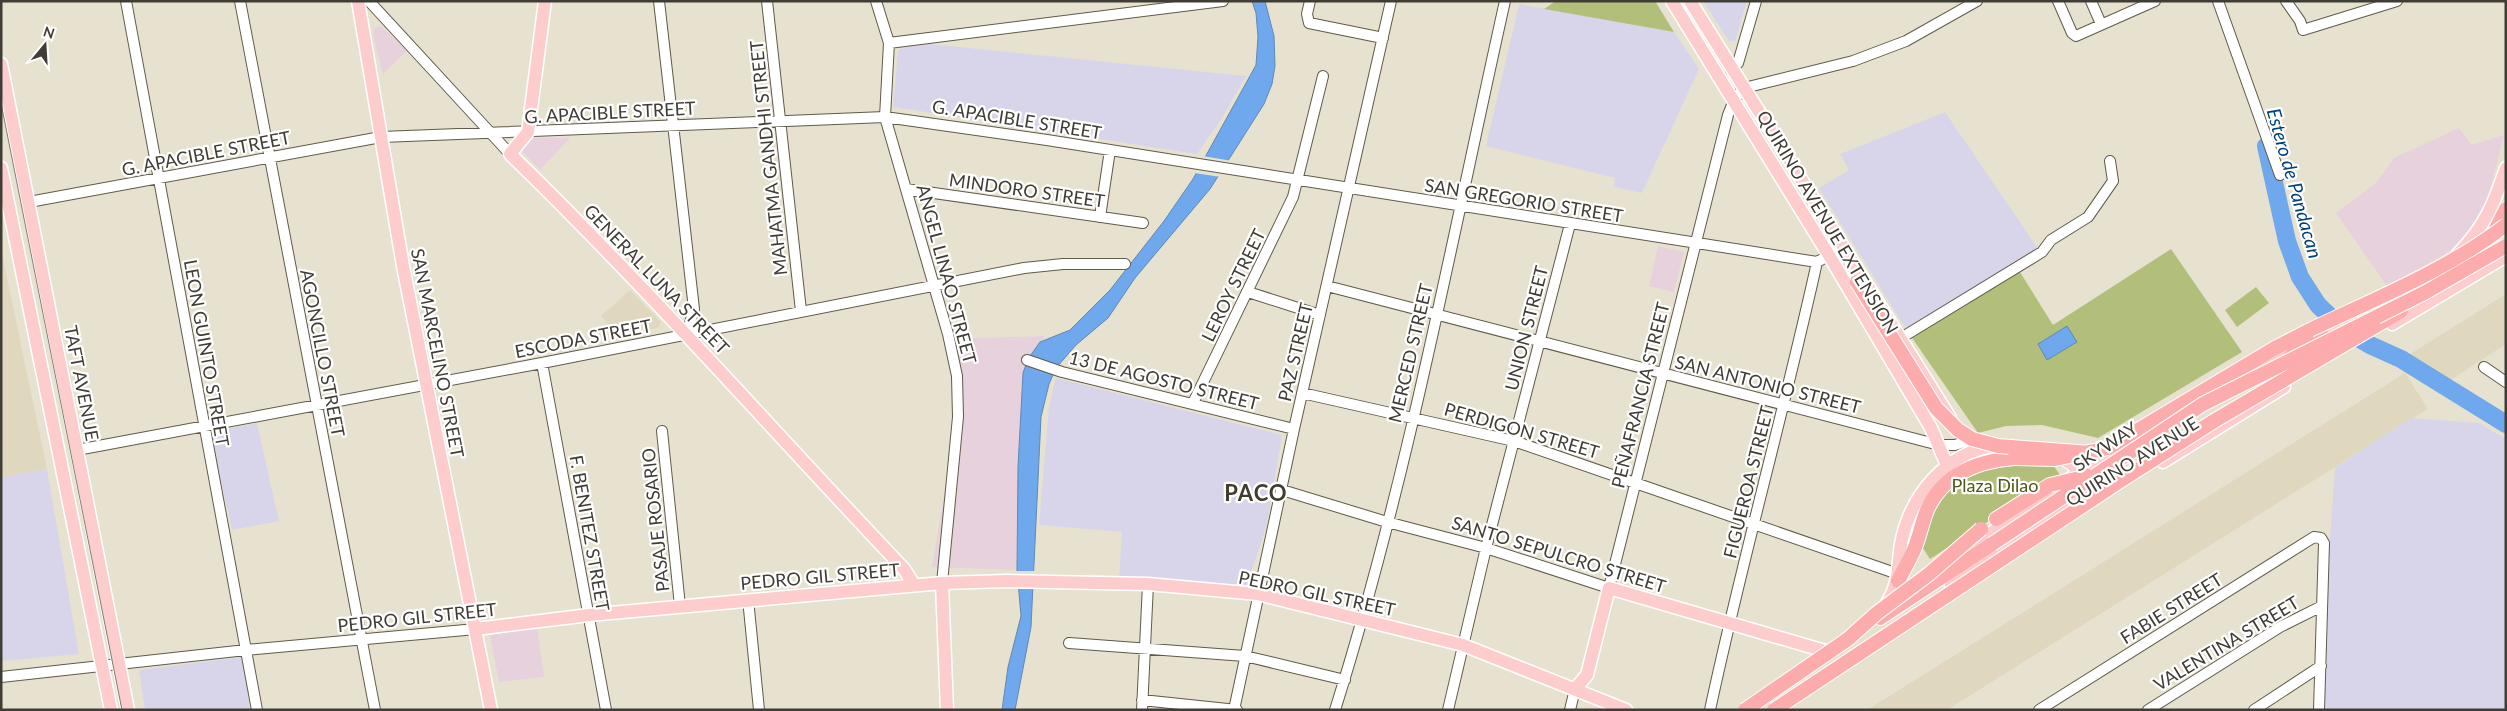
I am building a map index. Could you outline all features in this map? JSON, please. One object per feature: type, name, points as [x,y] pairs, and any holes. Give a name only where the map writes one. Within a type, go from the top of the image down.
[{"type":"highway","points":[[2375,330],[2469,264],[2492,238],[2506,209]]},
{"type":"highway","points":[[1898,577],[1914,549],[1928,508],[1951,471],[1966,469],[1986,462],[2014,458],[2056,460],[2108,448],[2275,348],[2436,269],[2484,242],[2506,225]]},
{"type":"highway","name":"SKYWAY","points":[[1774,710],[2120,480],[2214,420],[2375,330],[2506,247]]},
{"type":"highway","name":"SKYWAY","points":[[1745,710],[1848,639],[2203,404],[2426,292],[2506,247]]},
{"type":"highway","points":[[1857,282],[1936,408],[1958,430],[1972,439],[1998,446],[2090,453]]},
{"type":"highway","points":[[1996,519],[2050,485],[2096,474],[2112,467],[2274,368],[2321,333]]},
{"type":"highway","points":[[1848,639],[1877,613],[1929,574],[1981,529]]},
{"type":"main road","name":"SAN MARCELINO STREET","points":[[358,1],[426,384],[492,710]]},
{"type":"main road","points":[[510,154],[528,132],[545,1]]},
{"type":"main road","name":"QUIRINO AVENUE EXTENSION","points":[[1672,1],[1830,257],[1931,428],[1951,471]]},
{"type":"main road","name":"QUIRINO AVENUE EXTENSION","points":[[1690,1],[1731,70],[1845,247],[1954,425],[1970,446]]},
{"type":"main road","name":"TAFT AVENUE","points":[[1,64],[128,710]]},
{"type":"main road","name":"GENERAL LUNA STREET","points":[[510,154],[687,334],[812,472],[904,569],[914,585]]},
{"type":"main road","name":"TAFT AVENUE","points":[[1,168],[111,710]]},
{"type":"main road","name":"QUIRINO AVENUE","points":[[1745,710],[1885,606],[2081,471],[2276,356],[2356,315],[2426,271],[2458,254],[2478,232],[2490,214],[2506,168]]},
{"type":"main road","name":"QUIRINO AVENUE","points":[[1785,710],[2098,502],[2375,330],[2506,256]]},
{"type":"main road","name":"QUIRINO AVENUE","points":[[1951,471],[1970,446],[1982,448],[2005,444],[2038,447],[2054,452],[2081,471]]},
{"type":"main road","points":[[2038,447],[2080,454],[2095,454],[2116,450]]},
{"type":"main road","points":[[2081,471],[2098,502]]},
{"type":"main road","points":[[1875,650],[1896,624],[2089,485]]},
{"type":"main road","name":"QUIRINO AVENUE","points":[[1885,606],[1893,595],[1898,577]]},
{"type":"main road","name":"PEDRO GIL STREET","points":[[476,629],[589,614],[942,583],[1036,581],[1148,584],[1258,594],[1463,645],[1626,710]]},
{"type":"main road","name":"ANGEL LINAO STREET","points":[[942,583],[948,710]]},
{"type":"main road","name":"SANTO SEPULCRO STREET","points":[[1609,588],[1825,651]]},
{"type":"main road","name":"PEÑAFRANCIA STREET","points":[[1575,689],[1587,675],[1609,588]]},
{"type":"street","name":"LEON GUINTO STREET","points":[[126,1],[160,179],[203,427],[257,710]]},
{"type":"street","name":"AGONCILLO STREET","points":[[240,1],[375,710]]},
{"type":"street","name":"GENERAL LUNA STREET","points":[[369,1],[510,154]]},
{"type":"street","points":[[659,1],[694,310],[687,334]]},
{"type":"street","name":"MAHATMA GANDHI STREET","points":[[767,1],[801,311]]},
{"type":"street","name":"ANGEL LINAO STREET","points":[[876,1],[889,43],[885,117],[948,334],[957,376],[958,417],[942,583]]},
{"type":"street","points":[[889,43],[1223,1]]},
{"type":"street","points":[[1310,1],[1307,14],[1309,23],[1383,38]]},
{"type":"street","name":"PAZ STREET","points":[[1235,709],[1302,392],[1391,1]]},
{"type":"street","name":"MERCED STREET","points":[[1335,710],[1345,680],[1387,522],[1413,416],[1461,206],[1504,1]]},
{"type":"street","points":[[1731,70],[1738,63],[1756,1]]},
{"type":"street","points":[[1744,88],[1853,60],[1906,41],[1977,1]]},
{"type":"street","points":[[2058,1],[2072,33],[2076,36],[2156,1]]},
{"type":"street","points":[[2091,1],[2101,24]]},
{"type":"street","points":[[2218,1],[2280,175]]},
{"type":"street","points":[[2286,1],[2300,21],[2303,30],[2398,1]]},
{"type":"street","name":"LEROY STREET","points":[[1192,403],[1294,197],[1323,76]]},
{"type":"street","name":"PEÑAFRANCIA STREET","points":[[1609,588],[1728,115],[1734,100],[1744,88]]},
{"type":"street","name":"G. APACIBLE STREET","points":[[29,202],[160,179],[269,156],[381,137],[885,117],[1195,164]]},
{"type":"street","points":[[1100,217],[1110,150]]},
{"type":"street","points":[[1901,338],[2042,252],[2051,240],[2088,217],[2113,181],[2114,175],[2110,162]]},
{"type":"street","name":"SAN GREGORIO STREET","points":[[1195,164],[1817,262],[1830,257],[1845,247]]},
{"type":"street","name":"MINDORO STREET","points":[[906,189],[1143,223]]},
{"type":"street","name":"UNION STREET","points":[[1448,710],[1486,548],[1570,224]]},
{"type":"street","name":"FIGUEROA STREET","points":[[1710,710],[1728,624],[1785,404],[1817,262]]},
{"type":"street","name":"ESCODA STREET","points":[[77,450],[542,363],[1024,268],[1063,264],[1125,264]]},
{"type":"street","name":"SAN ANTONIO STREET","points":[[1327,286],[1939,445],[1970,446]]},
{"type":"street","points":[[1248,292],[1320,315]]},
{"type":"street","name":"13 DE AGOSTO STREET","points":[[1027,360],[1062,372],[1294,429]]},
{"type":"street","name":"F. BENITEZ STREET","points":[[542,363],[606,710]]},
{"type":"street","points":[[2484,367],[2506,382]]},
{"type":"street","name":"PERDIGON STREET","points":[[1302,392],[1413,416],[1514,441],[1636,482],[1898,577]]},
{"type":"street","name":"PASAJE ROSARIO","points":[[662,431],[680,606]]},
{"type":"street","name":"SANTO SEPULCRO STREET","points":[[1282,490],[1387,522],[1486,548],[1609,588]]},
{"type":"street","name":"FABIE STREET","points":[[2039,710],[2314,537],[2321,538],[2324,543],[2322,606]]},
{"type":"street","points":[[1148,584],[1142,705],[1235,709]]},
{"type":"street","points":[[748,599],[759,710]]},
{"type":"street","points":[[2319,710],[2322,606]]},
{"type":"street","name":"VALENTINA STREET","points":[[2148,710],[2280,627],[2322,606]]},
{"type":"street","name":"PEDRO GIL STREET","points":[[1,676],[246,650],[476,629]]},
{"type":"street","points":[[1069,642],[1245,656],[1345,680]]},
{"type":"street","points":[[2254,710],[2321,666]]},
{"type":"street","name":"PEÑAFRANCIA STREET","points":[[1570,710],[1575,689]]},
{"type":"shaded area","points":[[1703,1],[1747,1],[1735,41],[1729,41]]},
{"type":"shaded area","points":[[1519,4],[1674,32],[1699,69],[1642,193],[1614,187],[1615,178],[1486,146]]},
{"type":"shaded area","points":[[379,26],[384,28],[407,51],[383,74],[373,35],[374,29]]},
{"type":"shaded area","points":[[920,43],[1246,76],[1222,118],[1197,154],[893,107],[898,50]]},
{"type":"shaded area","points":[[1945,112],[2039,250],[1906,329],[1819,188],[1849,170],[1840,154]]},
{"type":"shaded area","points":[[2459,128],[2472,145],[2504,135],[2487,201],[2476,224],[2463,241],[2440,257],[2387,286],[2336,213],[2376,183],[2394,158]]},
{"type":"shaded area","points":[[534,138],[570,138],[540,170],[521,150]]},
{"type":"shaded area","points":[[1658,246],[1684,252],[1674,292],[1649,286]]},
{"type":"shaded area","points":[[1,249],[47,469],[1,477]]},
{"type":"shaded area","points":[[630,290],[661,322],[658,328],[617,334],[601,316]]},
{"type":"shaded area","points":[[2506,294],[2506,344],[2446,383],[2407,356]]},
{"type":"shaded area","points":[[1045,336],[1028,359],[1018,467],[1017,570],[932,567],[947,478],[953,412],[951,339]]},
{"type":"shaded area","points":[[2405,373],[2428,409],[1947,710],[1867,710]]},
{"type":"shaded area","points":[[1056,378],[1282,435],[1267,524],[1247,585],[1119,579],[1122,532],[1039,525],[1049,405]]},
{"type":"shaded area","points":[[2411,418],[2479,423],[2506,439],[2506,710],[2322,710],[2323,638],[2335,468]]},
{"type":"shaded area","points":[[257,423],[279,521],[232,530],[210,432]]},
{"type":"shaded area","points":[[47,469],[79,654],[1,661],[1,477]]},
{"type":"shaded area","points":[[537,628],[544,677],[499,682],[490,635]]},
{"type":"shaded area","points":[[243,657],[250,710],[145,710],[139,670]]},
{"type":"green space","points":[[1556,1],[1655,1],[1674,32],[1544,9]]},
{"type":"green space","points":[[2171,249],[2242,352],[2098,438],[2042,425],[2006,426],[1978,433],[1910,335],[2018,269],[2053,325]]},
{"type":"green space","points":[[2256,287],[2269,303],[2237,327],[2225,310]]},
{"type":"green space","name":"Plaza Dilao","points":[[2050,461],[2060,475],[1930,559],[1921,545],[1930,514],[1963,466]]},
{"type":"water","points":[[1252,1],[1265,1],[1274,36],[1275,66],[1272,84],[1264,104],[1210,189],[1135,278],[1108,318],[1076,345],[1056,368],[1049,384],[1041,417],[1031,627],[1015,710],[1002,710],[1008,667],[1021,616],[1017,570],[1018,467],[1023,373],[1028,359],[1040,342],[1070,330],[1110,290],[1164,221],[1193,179],[1256,65],[1258,37],[1256,13]]},
{"type":"water","points":[[2067,326],[2077,342],[2047,360],[2038,344]]},
{"type":"pier","points":[[1203,156],[1232,161],[1221,177],[1194,173]]},
{"type":"pier","points":[[1015,571],[1036,571],[1036,589],[1017,589]]},
{"type":"waterway","name":"Estero de Pandacan","points":[[2266,146],[2287,241],[2300,277],[2318,305],[2343,329],[2370,345],[2401,359],[2506,424]]},
{"type":"tram line","points":[[1,103],[122,710]]},
{"type":"district","name":"PACO","points":[[1256,492]]}]
